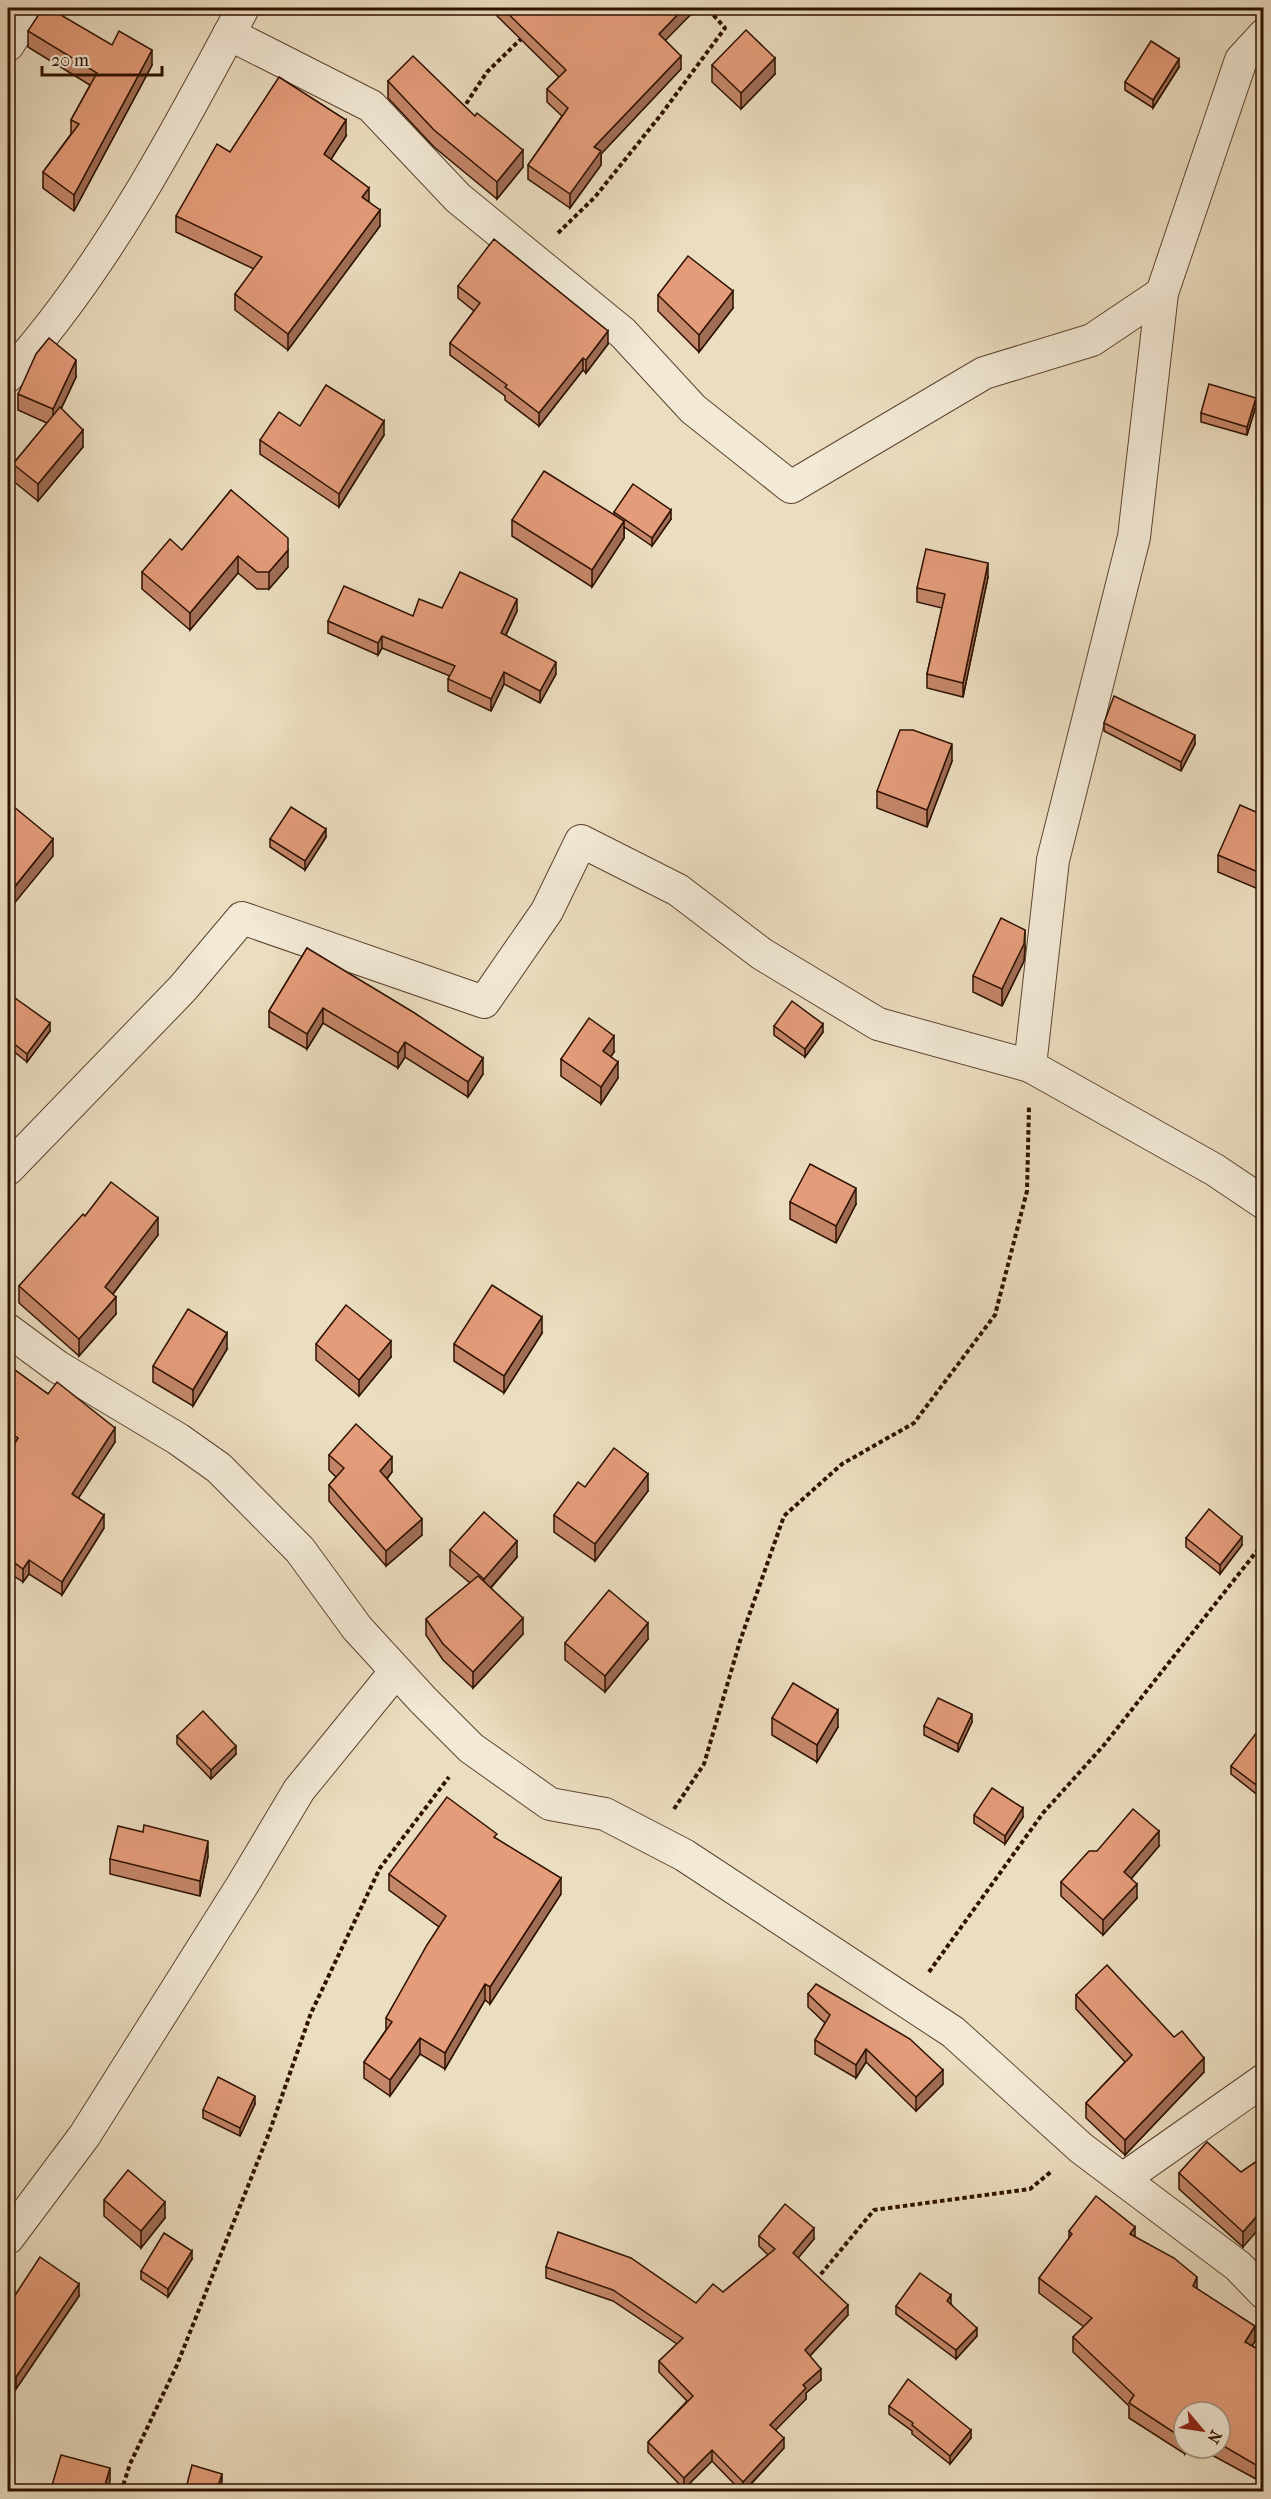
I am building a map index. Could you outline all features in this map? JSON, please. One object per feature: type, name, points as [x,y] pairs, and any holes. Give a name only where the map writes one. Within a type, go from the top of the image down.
[{"type":"street","points":[[8,45],[31,8]]},
{"type":"street","points":[[8,376],[29,352],[112,240],[236,21],[371,106],[458,198],[623,333],[693,409],[790,488],[984,373],[1092,340],[1162,293]]},
{"type":"street","points":[[1030,1066],[1053,860],[1134,537],[1162,293],[1241,60],[1263,35]]},
{"type":"street","points":[[8,1169],[183,988],[242,918],[484,1002],[547,911],[581,842],[678,890],[762,954],[878,1024],[1030,1066],[1215,1170],[1263,1203]]},
{"type":"street","points":[[8,1330],[58,1367],[178,1438],[219,1468],[300,1550],[357,1628],[471,1748],[550,1804],[605,1814],[636,1828],[684,1855],[953,2032],[1081,2148],[1238,2266],[1263,2293]]},
{"type":"street","points":[[8,2238],[85,2135],[243,1884],[299,1790],[396,1671]]},
{"type":"street","points":[[1123,2179],[1263,2080]]},
{"type":"path","points":[[531,259],[596,197],[660,116],[724,28],[707,8]]},
{"type":"path","points":[[457,119],[487,72],[528,32]]},
{"type":"path","points":[[654,1839],[705,1764],[740,1641],[784,1516],[842,1464],[914,1423],[995,1315],[1027,1191],[1030,1066]]},
{"type":"path","points":[[8,1451],[17,1437]]},
{"type":"path","points":[[907,2002],[1043,1813],[1104,1745],[1263,1542]]},
{"type":"path","points":[[121,2492],[130,2464],[177,2365],[269,2133],[311,2013],[380,1868],[471,1748]]},
{"type":"path","points":[[813,2283],[874,2210],[1030,2189],[1081,2148]]},
{"type":"building","points":[[43,8],[49,8],[112,45],[119,31],[152,50],[74,195],[43,172],[79,124],[71,120],[97,73],[28,31]]},
{"type":"building","points":[[502,8],[684,8],[659,34],[681,56],[594,147],[601,151],[570,194],[528,165],[568,108],[547,89],[566,70]]},
{"type":"building","points":[[746,30],[775,58],[741,93],[712,65]]},
{"type":"building","points":[[1151,41],[1179,59],[1153,100],[1125,82]]},
{"type":"building","points":[[413,56],[475,116],[477,113],[523,150],[497,182],[434,130],[388,81]]},
{"type":"building","points":[[279,77],[346,120],[324,154],[369,188],[362,197],[380,210],[288,334],[235,294],[262,257],[176,216],[217,144],[230,152]]},
{"type":"building","points":[[494,239],[608,331],[586,360],[583,358],[539,413],[505,387],[507,385],[450,343],[480,303],[458,286]]},
{"type":"building","points":[[688,256],[733,291],[699,335],[658,295]]},
{"type":"building","points":[[49,338],[76,360],[53,409],[18,394],[36,354]]},
{"type":"building","points":[[1209,384],[1256,398],[1247,427],[1201,413]]},
{"type":"building","points":[[326,385],[384,421],[339,494],[260,440],[279,412],[300,426]]},
{"type":"building","points":[[60,407],[83,430],[38,484],[13,464]]},
{"type":"building","points":[[544,471],[624,521],[592,570],[512,520]]},
{"type":"building","points":[[633,484],[671,510],[652,538],[614,512]]},
{"type":"building","points":[[231,490],[288,538],[288,550],[269,572],[257,572],[238,556],[190,613],[142,572],[170,539],[182,550]]},
{"type":"building","points":[[926,549],[988,563],[963,683],[927,674],[945,594],[917,588]]},
{"type":"building","points":[[460,572],[517,599],[501,633],[556,662],[540,691],[504,672],[491,699],[448,679],[455,666],[382,636],[378,643],[328,621],[344,586],[413,616],[419,599],[442,608]]},
{"type":"building","points":[[1114,696],[1195,735],[1181,762],[1104,723]]},
{"type":"building","points":[[900,730],[913,730],[952,744],[927,810],[877,791]]},
{"type":"building","points":[[8,802],[53,839],[8,895]]},
{"type":"building","points":[[1240,805],[1263,815],[1263,859],[1258,872],[1218,855]]},
{"type":"building","points":[[291,807],[326,829],[305,861],[270,839]]},
{"type":"building","points":[[1001,918],[1025,930],[1024,944],[1002,989],[973,976]]},
{"type":"building","points":[[307,948],[413,1012],[483,1058],[468,1082],[405,1042],[398,1053],[323,1008],[307,1034],[269,1011]]},
{"type":"building","points":[[8,993],[50,1023],[27,1054],[8,1039]]},
{"type":"building","points":[[792,1001],[823,1024],[805,1049],[774,1026]]},
{"type":"building","points":[[589,1018],[614,1036],[603,1051],[618,1062],[601,1087],[561,1059]]},
{"type":"building","points":[[810,1164],[856,1188],[836,1226],[790,1202]]},
{"type":"building","points":[[111,1182],[158,1218],[105,1287],[116,1297],[79,1339],[19,1286],[83,1214],[85,1216]]},
{"type":"building","points":[[492,1285],[542,1317],[504,1376],[454,1344]]},
{"type":"building","points":[[346,1305],[391,1341],[359,1380],[316,1344]]},
{"type":"building","points":[[188,1309],[227,1333],[193,1390],[153,1366]]},
{"type":"building","points":[[8,1365],[48,1394],[57,1382],[115,1428],[72,1494],[104,1515],[62,1582],[29,1560],[23,1569],[8,1558],[8,1455],[18,1438],[8,1431]]},
{"type":"building","points":[[356,1424],[392,1457],[380,1471],[422,1519],[386,1551],[329,1485],[344,1468],[329,1455]]},
{"type":"building","points":[[614,1448],[648,1474],[595,1544],[554,1515],[578,1482],[585,1487]]},
{"type":"building","points":[[1209,1509],[1242,1537],[1220,1565],[1186,1538]]},
{"type":"building","points":[[484,1512],[517,1541],[484,1579],[450,1550]]},
{"type":"building","points":[[478,1576],[523,1618],[473,1672],[443,1644],[426,1619]]},
{"type":"building","points":[[609,1590],[648,1623],[605,1676],[565,1643]]},
{"type":"building","points":[[793,1683],[838,1710],[817,1745],[772,1718]]},
{"type":"building","points":[[938,1698],[972,1714],[958,1744],[924,1726]]},
{"type":"building","points":[[203,1711],[236,1746],[211,1770],[177,1736]]},
{"type":"building","points":[[1257,1732],[1263,1737],[1263,1781],[1259,1787],[1231,1766]]},
{"type":"building","points":[[992,1788],[1023,1808],[1005,1836],[974,1815]]},
{"type":"building","points":[[447,1797],[497,1834],[494,1837],[561,1878],[490,1987],[485,1984],[445,2053],[420,2038],[390,2080],[364,2062],[392,2022],[386,2018],[446,1916],[389,1874]]},
{"type":"building","points":[[1133,1809],[1159,1831],[1124,1872],[1137,1884],[1103,1920],[1061,1882],[1089,1851],[1097,1851]]},
{"type":"building","points":[[144,1825],[208,1841],[200,1881],[110,1859],[118,1826],[143,1832]]},
{"type":"building","points":[[1107,1965],[1174,2037],[1182,2031],[1204,2058],[1125,2140],[1086,2103],[1132,2055],[1076,1995]]},
{"type":"building","points":[[816,1984],[910,2039],[943,2070],[916,2097],[866,2049],[856,2065],[815,2040],[830,2015],[808,1994]]},
{"type":"building","points":[[218,2077],[255,2096],[240,2128],[203,2110]]},
{"type":"building","points":[[1207,2142],[1241,2172],[1263,2157],[1263,2209],[1243,2232],[1179,2173]]},
{"type":"building","points":[[128,2170],[165,2202],[141,2231],[104,2200]]},
{"type":"building","points":[[8,2182],[13,2187],[8,2194]]},
{"type":"building","points":[[1096,2196],[1135,2227],[1130,2234],[1174,2258],[1197,2277],[1193,2286],[1255,2326],[1245,2342],[1263,2352],[1263,2451],[1256,2465],[1232,2451],[1232,2400],[1172,2400],[1172,2431],[1129,2403],[1134,2395],[1073,2337],[1092,2318],[1039,2278],[1072,2234],[1069,2231]]},
{"type":"building","points":[[785,2204],[814,2228],[793,2253],[848,2305],[805,2350],[821,2369],[803,2385],[806,2388],[770,2425],[784,2438],[743,2482],[712,2450],[684,2478],[648,2442],[693,2396],[659,2361],[683,2338],[613,2290],[546,2267],[558,2232],[631,2258],[696,2303],[713,2284],[723,2292],[775,2249],[759,2236]]},
{"type":"building","points":[[164,2233],[192,2251],[168,2289],[141,2271]]},
{"type":"building","points":[[40,2257],[79,2284],[16,2377],[8,2370],[8,2306]]},
{"type":"building","points":[[920,2273],[951,2295],[947,2301],[977,2328],[956,2350],[896,2306]]},
{"type":"building","points":[[908,2379],[971,2430],[950,2456],[912,2425],[913,2423],[889,2406]]},
{"type":"building","points":[[61,2455],[110,2468],[103,2492],[50,2492]]},
{"type":"building","points":[[192,2465],[222,2474],[216,2492],[185,2492]]}]
